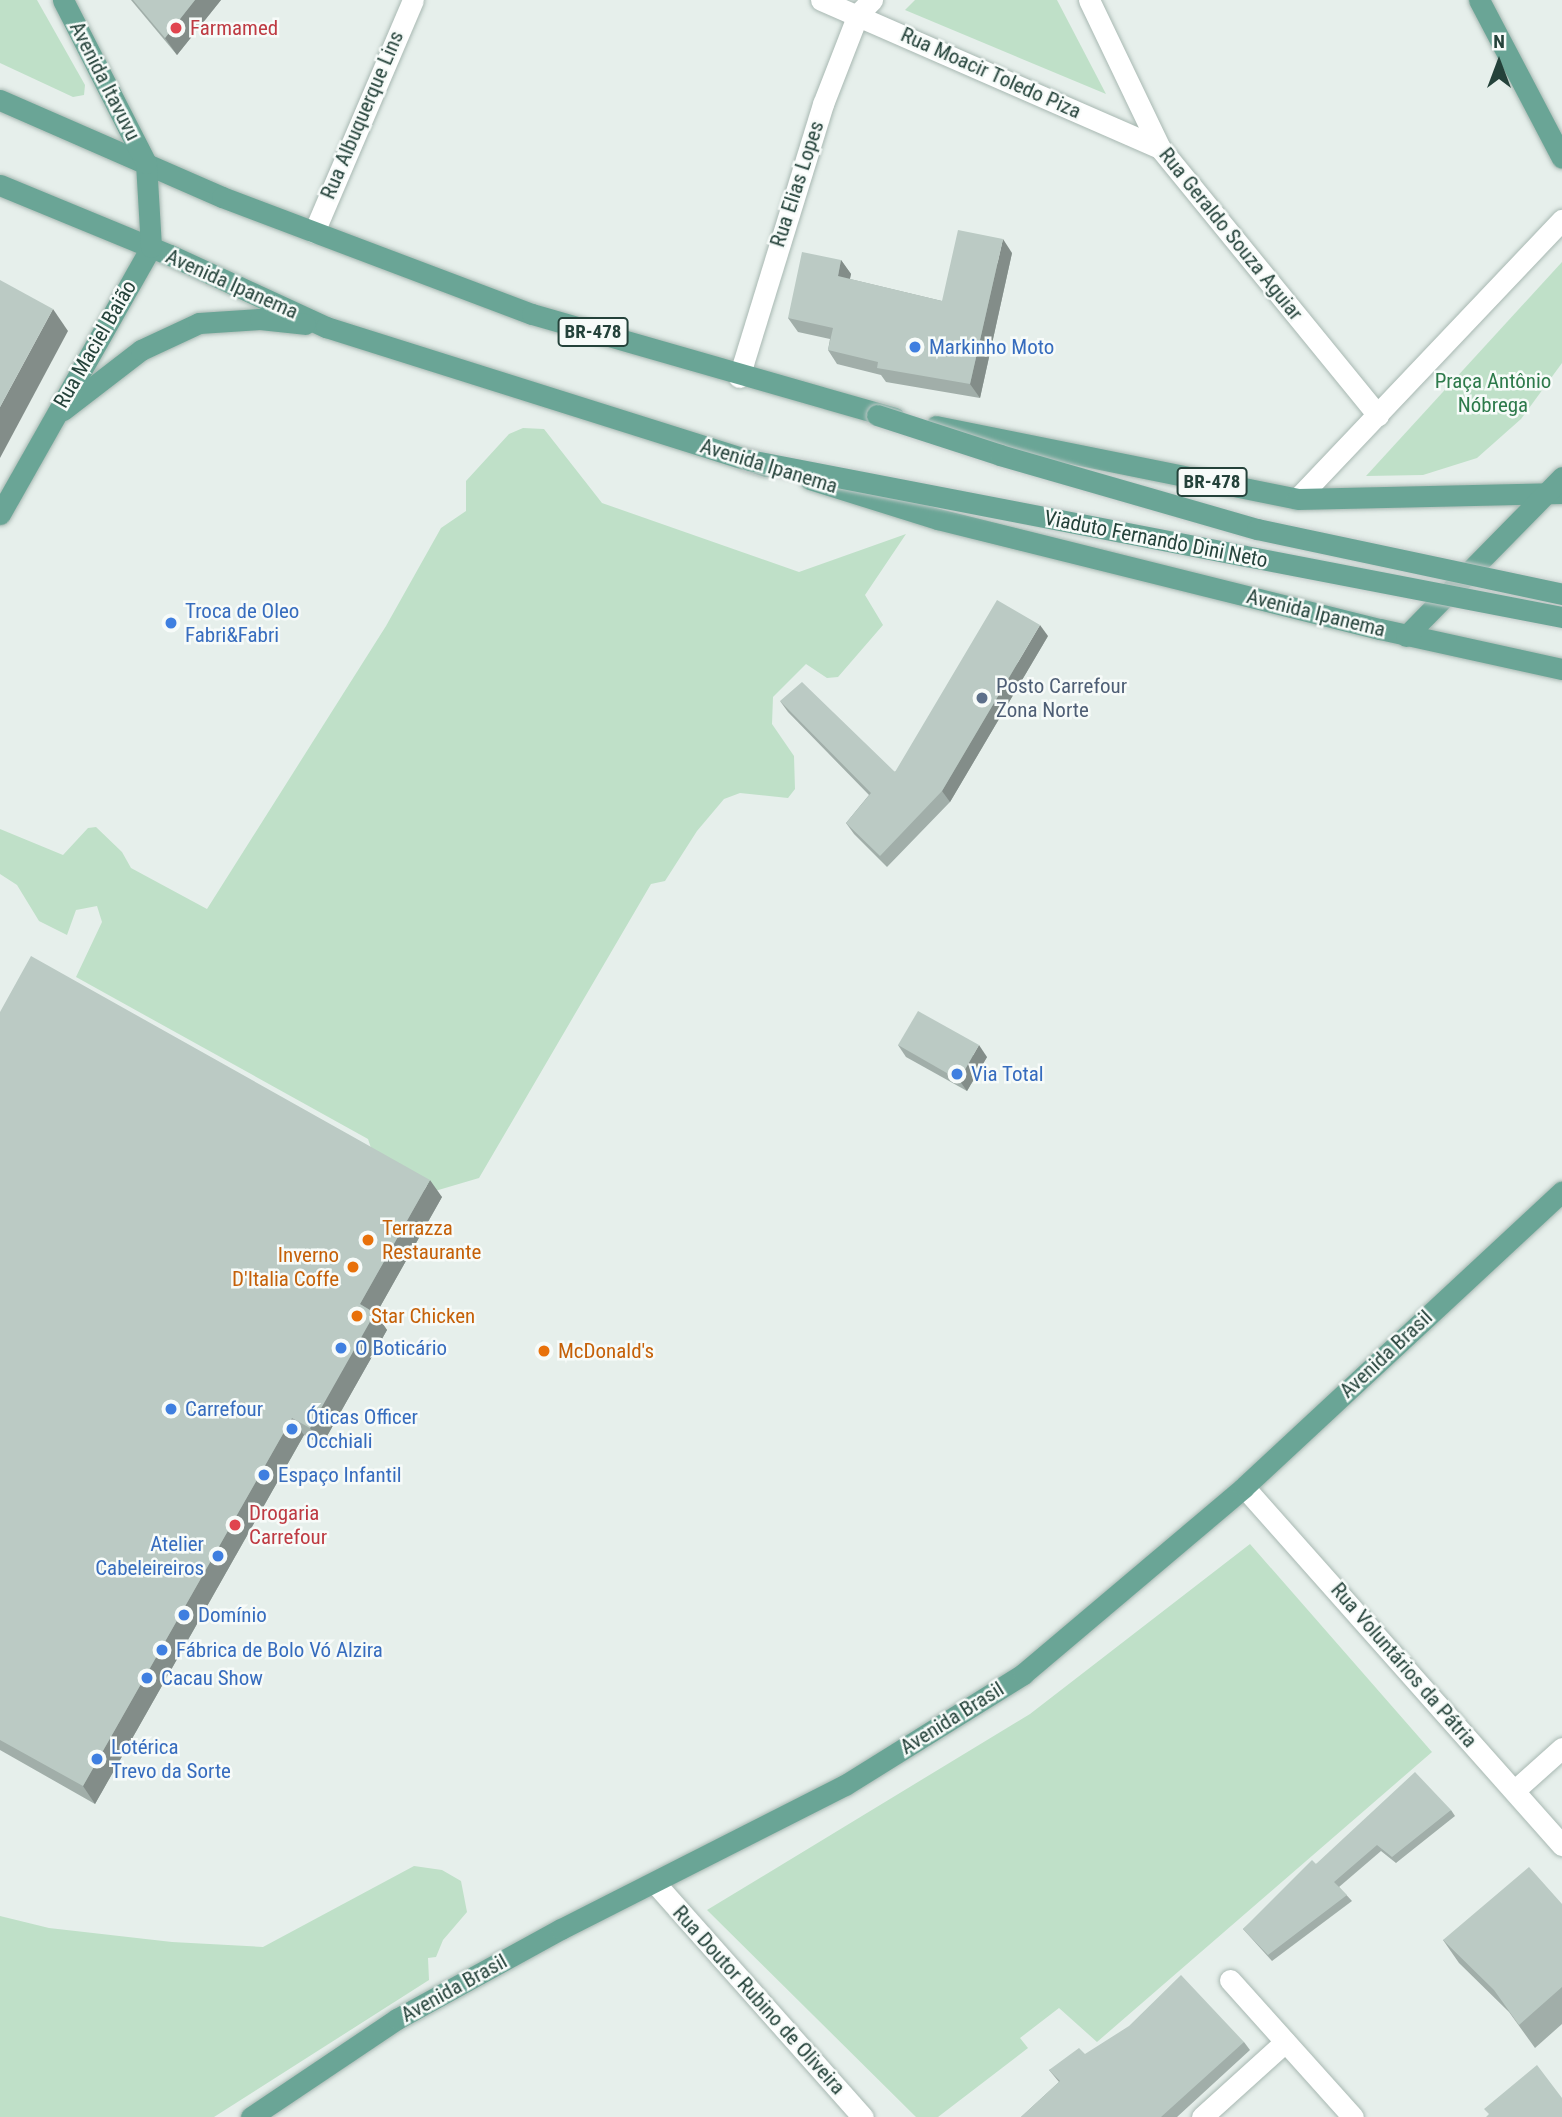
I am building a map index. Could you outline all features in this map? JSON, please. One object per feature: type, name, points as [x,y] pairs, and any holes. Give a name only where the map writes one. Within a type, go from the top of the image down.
[{"type":"main road","name":"Avenida Itavuvu","points":[[63,0],[146,163]]},
{"type":"main road","points":[[1479,0],[1562,158]]},
{"type":"main road","name":"BR-478","points":[[0,100],[314,232],[532,314],[739,377],[877,415],[1297,499],[1558,487]]},
{"type":"main road","points":[[146,163],[151,247]]},
{"type":"main road","name":"Avenida Ipanema","points":[[0,185],[151,247],[326,327],[938,519],[1406,635],[1562,669]]},
{"type":"main road","name":"Rua Maciel Baião","points":[[0,514],[151,247]]},
{"type":"main road","points":[[53,418],[141,350],[199,323],[260,319],[326,327]]},
{"type":"main road","name":"Viaduto Fernando Dini Neto","points":[[877,415],[1000,455],[1257,529],[1562,594]]},
{"type":"main road","name":"Viaduto Fernando Dini Neto","points":[[749,460],[1562,617]]},
{"type":"main road","points":[[1406,635],[1558,487]]},
{"type":"main road","name":"Avenida Brasil","points":[[251,2117],[397,2019],[845,1786],[1023,1674],[1244,1487],[1562,1191]]},
{"type":"street","name":"Rua Albuquerque Lins","points":[[314,232],[413,0]]},
{"type":"street","name":"Rua Moacir Toledo Piza","points":[[821,0],[865,7],[1160,148]]},
{"type":"street","name":"Rua Geraldo Souza Aguiar","points":[[1089,0],[1160,148],[1378,415]]},
{"type":"street","name":"Rua Elias Lopes","points":[[739,377],[794,188],[865,7]]},
{"type":"street","points":[[1297,499],[1562,220]]},
{"type":"street","name":"Rua Voluntários da Pátria","points":[[1244,1487],[1562,1845]]},
{"type":"street","points":[[1515,1790],[1562,1748]]},
{"type":"street","name":"Rua Doutor Rubino de Oliveira","points":[[654,1883],[863,2117]]},
{"type":"street","points":[[1230,1980],[1353,2117]]},
{"type":"street","points":[[1202,2117],[1285,2042]]},
{"type":"green space","points":[[0,0],[37,0],[85,85],[84,95],[73,97],[0,63]]},
{"type":"green space","points":[[915,0],[1057,0],[1106,94],[905,10]]},
{"type":"green space","name":"Praça Antônio Nóbrega","points":[[1562,262],[1562,363],[1521,419],[1477,458],[1423,475],[1366,476]]},
{"type":"green space","points":[[523,428],[544,429],[602,503],[799,572],[906,534],[865,595],[883,625],[838,677],[827,678],[806,664],[773,697],[772,724],[794,756],[795,789],[788,798],[740,793],[724,799],[697,831],[665,881],[651,884],[479,1178],[435,1191],[373,1154],[368,1139],[76,977],[102,922],[97,906],[76,910],[67,935],[39,921],[17,885],[0,874],[0,829],[63,855],[88,828],[96,827],[122,852],[131,868],[207,909],[386,626],[441,528],[466,511],[466,481],[509,434]]},
{"type":"green space","points":[[1250,1544],[1432,1752],[1097,2042],[1059,2008],[1020,2038],[1028,2048],[938,2117],[916,2117],[707,1910],[1030,1714]]},
{"type":"green space","points":[[414,1866],[442,1870],[461,1881],[467,1912],[443,1940],[436,1957],[428,1958],[429,1980],[214,2117],[0,2117],[0,1916],[49,1928],[172,1942],[263,1947]]},
{"type":"building","points":[[133,0],[195,0],[165,38]]},
{"type":"building","points":[[958,230],[1003,239],[970,384],[877,368],[878,362],[828,350],[833,328],[788,318],[802,252],[841,260],[838,276],[942,301]]},
{"type":"building","points":[[0,280],[53,309],[0,407]]},
{"type":"building","points":[[997,600],[1040,625],[942,791],[880,856],[846,823],[871,793],[780,701],[802,682],[895,772]]},
{"type":"building","name":"Carrefour","points":[[31,956],[430,1180],[360,1304],[375,1313],[310,1428],[292,1418],[83,1786],[0,1740],[0,1012]]},
{"type":"building","name":"Via Total","points":[[918,1011],[979,1045],[959,1080],[898,1045]]},
{"type":"building","points":[[1415,1772],[1451,1810],[1392,1857],[1377,1845],[1334,1882],[1347,1895],[1268,1955],[1243,1929],[1312,1860],[1316,1864]]},
{"type":"building","points":[[1529,1867],[1562,1904],[1562,1987],[1519,2025],[1494,1990],[1443,1940]]},
{"type":"building","points":[[1181,1975],[1244,2042],[1161,2117],[1021,2117],[1060,2081],[1049,2070],[1079,2048],[1085,2054],[1129,2026]]},
{"type":"building","points":[[1537,2065],[1562,2098],[1562,2117],[1486,2117],[1489,2114],[1484,2109]]},
{"type":"place","name":"Farmamed","points":[[176,28]]},
{"type":"place","name":"Markinho Moto","points":[[915,347]]},
{"type":"place","name":"Troca de Oleo Fabri&Fabri","points":[[171,623]]},
{"type":"place","name":"Posto Carrefour Zona Norte","points":[[982,698]]},
{"type":"place","name":"Via Total","points":[[957,1074]]},
{"type":"place","name":"Terrazza Restaurante","points":[[368,1240]]},
{"type":"place","name":"Inverno D'Italia Coffe","points":[[353,1267]]},
{"type":"place","name":"Star Chicken","points":[[357,1316]]},
{"type":"place","name":"O Boticário","points":[[341,1348]]},
{"type":"place","name":"McDonald's","points":[[544,1351]]},
{"type":"place","name":"Carrefour","points":[[171,1409]]},
{"type":"place","name":"Óticas Officer Occhiali","points":[[292,1429]]},
{"type":"place","name":"Espaço Infantil","points":[[264,1475]]},
{"type":"place","name":"Drogaria Carrefour","points":[[235,1525]]},
{"type":"place","name":"Atelier Cabeleireiros","points":[[218,1556]]},
{"type":"place","name":"Domínio","points":[[184,1615]]},
{"type":"place","name":"Fábrica de Bolo Vó Alzira","points":[[162,1650]]},
{"type":"place","name":"Cacau Show","points":[[147,1678]]},
{"type":"place","name":"Lotérica Trevo da Sorte","points":[[97,1759]]}]
